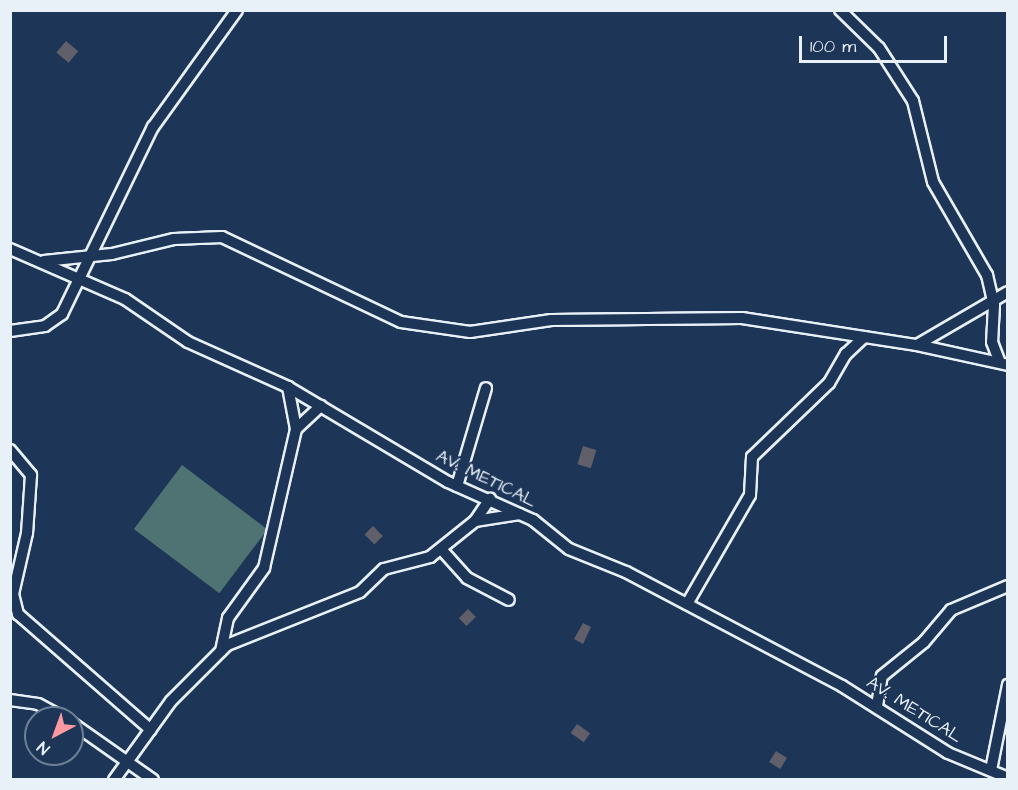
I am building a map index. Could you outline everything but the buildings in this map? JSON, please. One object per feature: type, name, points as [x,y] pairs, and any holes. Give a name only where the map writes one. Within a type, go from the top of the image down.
[{"type":"street","points":[[10,332],[53,321],[82,279],[153,127],[237,10]]},
{"type":"street","points":[[840,10],[879,48],[913,101],[933,182],[983,266],[994,301],[992,342],[1003,363]]},
{"type":"street","points":[[44,261],[92,255],[174,239],[222,237],[401,322],[470,332],[551,320],[742,318],[917,345],[1003,363]]},
{"type":"street","name":"AV. METICAL","points":[[10,249],[44,261],[139,307],[188,342],[288,387],[457,486],[519,514],[569,549],[687,604],[877,706],[948,753],[1008,778]]},
{"type":"street","points":[[917,345],[1008,292]]},
{"type":"street","points":[[687,604],[750,495],[752,457],[829,382],[846,354],[864,338]]},
{"type":"street","points":[[221,651],[228,618],[264,568],[296,429],[288,387]]},
{"type":"street","points":[[457,486],[486,388]]},
{"type":"street","points":[[296,429],[321,406]]},
{"type":"street","points":[[10,450],[31,475],[27,533],[12,595],[18,614],[151,730]]},
{"type":"street","points":[[477,494],[477,517]]},
{"type":"street","points":[[114,780],[171,700],[221,651],[360,592],[384,569],[441,549],[477,517],[490,499]]},
{"type":"street","points":[[477,517],[519,514]]},
{"type":"street","points":[[441,549],[467,578],[509,600]]},
{"type":"street","points":[[877,706],[882,676],[924,642],[951,610],[1008,586]]},
{"type":"street","points":[[991,770],[1008,685]]},
{"type":"street","points":[[10,700],[42,706]]},
{"type":"street","points":[[84,731],[129,759],[153,780]]},
{"type":"green space","points":[[182,465],[267,529],[219,593],[134,529]]}]
